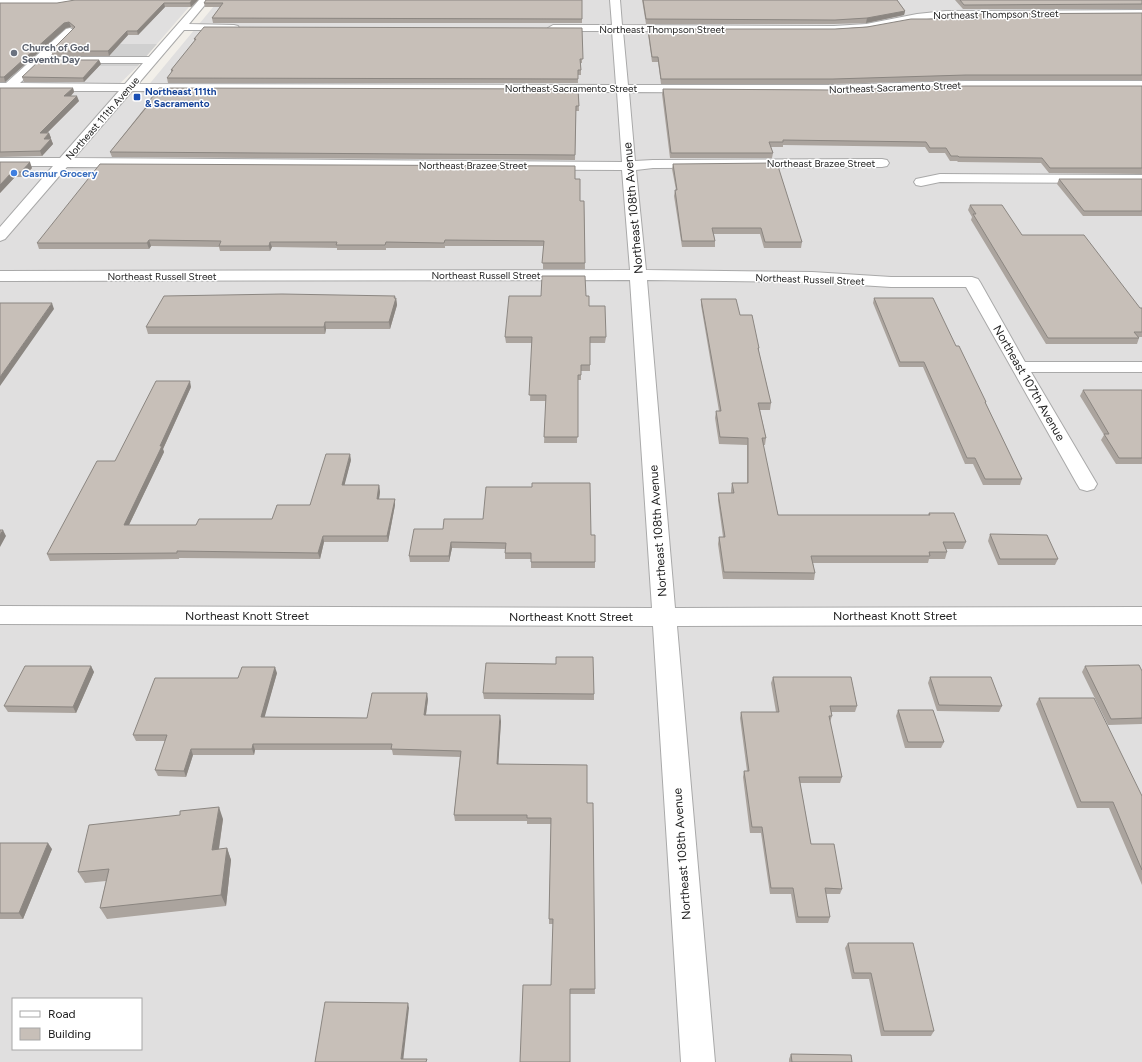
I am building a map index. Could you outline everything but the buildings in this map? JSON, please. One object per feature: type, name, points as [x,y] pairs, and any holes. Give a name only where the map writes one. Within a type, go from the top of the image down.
[{"type":"street","points":[[0,3],[46,3],[79,0]]},
{"type":"street","name":"Northeast 111th Avenue","points":[[0,236],[204,0]]},
{"type":"street","name":"Northeast 108th Avenue","points":[[615,0],[638,275],[698,1062]]},
{"type":"street","points":[[1083,4],[1094,13]]},
{"type":"street","points":[[925,5],[933,15]]},
{"type":"street","name":"Northeast Thompson Street","points":[[546,28],[850,28],[879,25],[917,17],[958,13],[1142,13]]},
{"type":"street","points":[[180,28],[244,28]]},
{"type":"street","points":[[5,87],[39,60],[70,31]]},
{"type":"street","points":[[39,60],[152,60]]},
{"type":"street","name":"Northeast Sacramento Street","points":[[5,87],[832,89],[965,85],[1142,85]]},
{"type":"street","name":"Northeast Brazee Street","points":[[0,162],[629,166],[653,164],[882,163]]},
{"type":"street","points":[[921,182],[940,178],[1142,179]]},
{"type":"street","name":"Northeast Russell Street","points":[[0,276],[638,275],[812,277],[891,282],[972,282]]},
{"type":"street","name":"Northeast 107th Avenue","points":[[972,282],[1019,367],[1087,484]]},
{"type":"street","points":[[1019,367],[1142,366]]},
{"type":"street","name":"Northeast Knott Street","points":[[0,615],[1140,619]]},
{"type":"shaded area","points":[[195,0],[157,44],[84,44],[12,27]]},
{"type":"shaded area","points":[[219,0],[1142,0],[1142,1062],[0,1062],[0,82],[54,66],[138,66],[112,91],[142,93]]},
{"type":"shaded area","points":[[12,27],[101,28],[84,44],[157,44],[138,66],[54,66],[37,82],[0,82]]},
{"type":"place","name":"Church of God Seventh Day","points":[[14,53]]},
{"type":"place","name":"Northeast 111th & Sacramento","points":[[137,97]]},
{"type":"place","name":"Casmur Grocery","points":[[14,173]]}]
